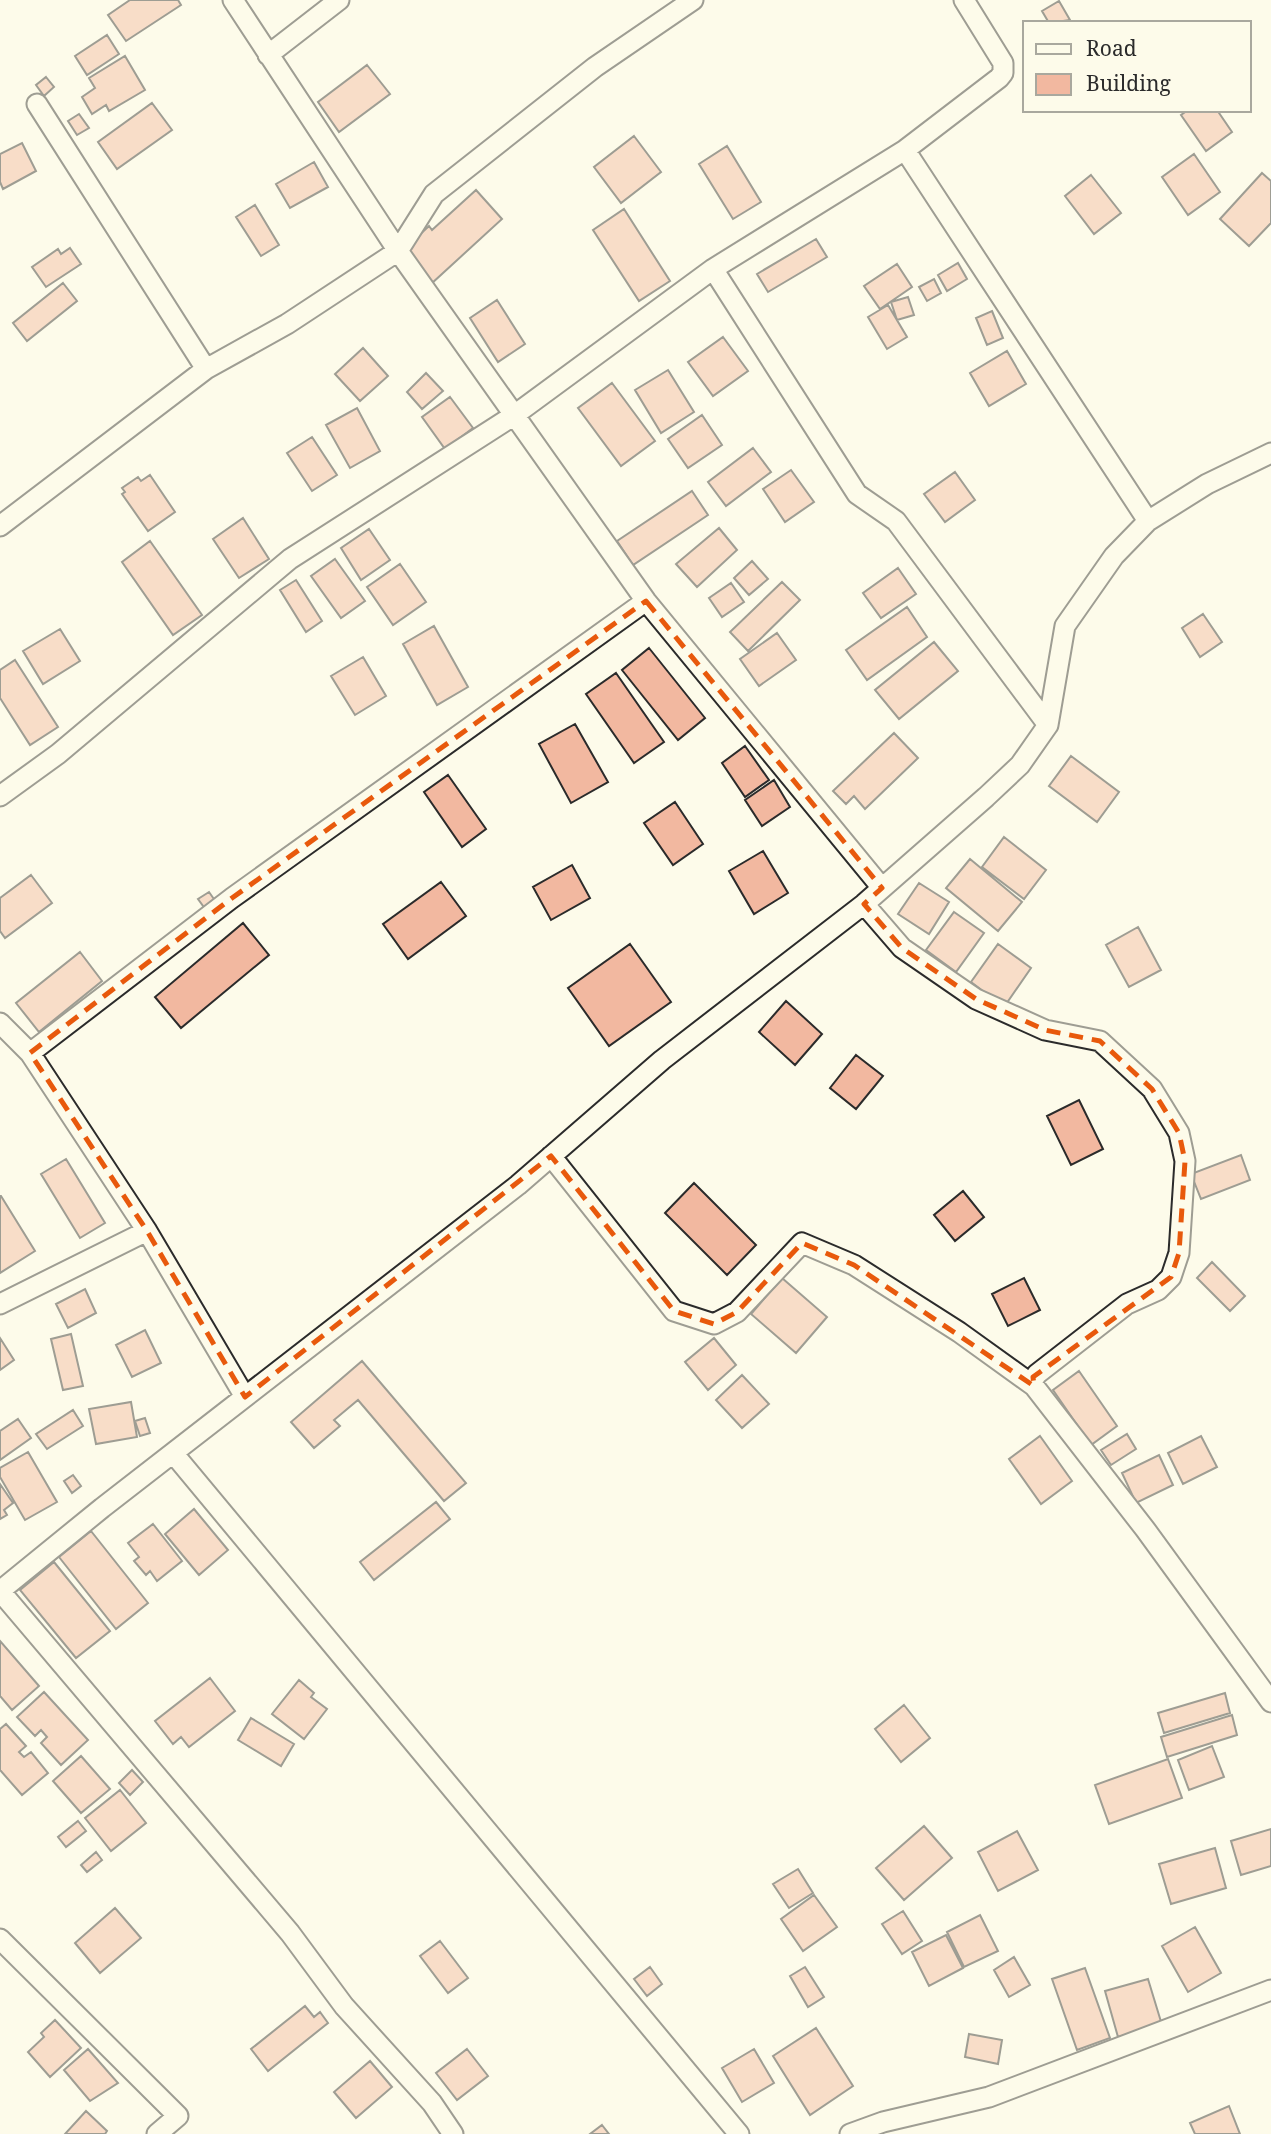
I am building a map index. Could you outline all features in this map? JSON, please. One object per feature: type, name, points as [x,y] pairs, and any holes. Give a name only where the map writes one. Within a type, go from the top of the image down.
[{"type":"street","points":[[233,0],[398,251],[646,601],[883,888]]},
{"type":"street","points":[[268,55],[339,0]]},
{"type":"street","points":[[0,526],[206,369],[287,324],[398,251],[434,194],[595,67],[693,0]]},
{"type":"street","points":[[0,796],[58,754],[290,559],[513,416],[713,269],[905,150],[1003,73],[1003,63],[964,0]]},
{"type":"street","points":[[37,104],[206,369]]},
{"type":"street","points":[[905,150],[1148,521]]},
{"type":"street","points":[[713,269],[857,494],[896,521],[1048,725]]},
{"type":"street","points":[[453,2134],[432,2103],[344,2006],[290,1933],[0,1591],[551,1156],[662,1060],[883,888],[1020,765],[1048,725],[1065,626],[1114,556],[1148,521],[1207,484],[1271,453]]},
{"type":"street","points":[[30,1053],[232,898],[646,601]]},
{"type":"street","points":[[864,904],[902,948],[976,999],[1045,1030],[1100,1041],[1152,1089],[1179,1133],[1185,1161],[1179,1253],[1171,1277],[1158,1290],[1127,1304],[1037,1374],[1033,1380],[1034,1386]]},
{"type":"street","points":[[0,1023],[30,1053],[147,1231],[245,1397]]},
{"type":"street","points":[[551,1156],[674,1311],[713,1324],[737,1312],[802,1243],[853,1265],[959,1332],[1034,1386],[1145,1529],[1271,1702]]},
{"type":"street","points":[[0,1303],[147,1231]]},
{"type":"street","points":[[173,1453],[739,2134]]},
{"type":"street","points":[[0,1939],[178,2116],[158,2134]]},
{"type":"street","points":[[850,2134],[883,2122],[989,2097],[1271,1990]]},
{"type":"highlighted area","points":[[646,601],[882,888],[864,904],[902,948],[976,999],[1045,1030],[1100,1041],[1152,1089],[1179,1133],[1185,1161],[1179,1253],[1171,1277],[1033,1377],[1034,1386],[854,1265],[802,1243],[737,1312],[714,1324],[674,1311],[551,1156],[245,1397],[147,1231],[30,1053],[232,898]]},
{"type":"building","points":[[130,0],[178,0],[181,5],[126,41],[108,15]]},
{"type":"building","points":[[1059,1],[1070,20],[1048,21],[1042,11]]},
{"type":"building","points":[[107,35],[119,54],[87,75],[75,56]]},
{"type":"building","points":[[125,56],[145,90],[109,111],[106,105],[92,114],[82,97],[95,88],[89,78]]},
{"type":"building","points":[[367,65],[390,94],[339,132],[318,102]]},
{"type":"building","points":[[46,77],[54,87],[44,96],[36,85]]},
{"type":"building","points":[[152,103],[172,130],[117,169],[98,142]]},
{"type":"building","points":[[1185,112],[1218,112],[1232,132],[1206,151],[1181,115]]},
{"type":"building","points":[[79,114],[89,128],[77,135],[68,121]]},
{"type":"building","points":[[634,136],[661,172],[621,203],[594,167]]},
{"type":"building","points":[[22,143],[36,171],[3,189],[0,182],[0,154]]},
{"type":"building","points":[[727,146],[761,202],[733,219],[699,164]]},
{"type":"building","points":[[1194,154],[1220,192],[1188,215],[1162,177]]},
{"type":"building","points":[[314,162],[328,187],[290,208],[276,184]]},
{"type":"building","points":[[1262,173],[1271,181],[1271,223],[1249,246],[1220,219]]},
{"type":"building","points":[[1091,175],[1121,213],[1094,234],[1065,196]]},
{"type":"building","points":[[476,190],[502,219],[431,284],[401,252],[429,226],[432,230]]},
{"type":"building","points":[[255,205],[279,245],[261,256],[236,217]]},
{"type":"building","points":[[624,209],[670,281],[639,301],[593,230]]},
{"type":"building","points":[[816,239],[827,257],[768,292],[757,274]]},
{"type":"building","points":[[70,248],[81,264],[46,287],[32,267],[58,249],[61,254]]},
{"type":"building","points":[[958,263],[967,279],[947,291],[938,275]]},
{"type":"building","points":[[897,264],[912,287],[880,309],[864,286]]},
{"type":"building","points":[[934,279],[941,293],[927,301],[919,287]]},
{"type":"building","points":[[63,283],[77,301],[27,341],[13,323]]},
{"type":"building","points":[[908,297],[914,315],[897,320],[891,302]]},
{"type":"building","points":[[497,300],[525,344],[498,362],[470,318]]},
{"type":"building","points":[[888,305],[907,337],[887,349],[868,317]]},
{"type":"building","points":[[992,311],[1003,338],[987,345],[976,318]]},
{"type":"building","points":[[723,337],[748,371],[713,396],[688,362]]},
{"type":"building","points":[[363,348],[388,376],[360,401],[335,374]]},
{"type":"building","points":[[1007,351],[1026,384],[989,406],[970,373]]},
{"type":"building","points":[[668,370],[694,412],[661,433],[635,390]]},
{"type":"building","points":[[426,373],[443,391],[422,409],[407,392]]},
{"type":"building","points":[[612,383],[655,441],[621,466],[578,408]]},
{"type":"building","points":[[450,397],[473,428],[445,449],[422,417]]},
{"type":"building","points":[[357,408],[380,451],[350,468],[326,425]]},
{"type":"building","points":[[702,415],[722,445],[688,468],[668,439]]},
{"type":"building","points":[[312,437],[337,475],[312,491],[287,453]]},
{"type":"building","points":[[753,448],[771,472],[726,506],[708,482]]},
{"type":"building","points":[[791,470],[814,502],[785,522],[763,489]]},
{"type":"building","points":[[955,472],[975,500],[945,522],[924,494]]},
{"type":"building","points":[[150,475],[175,512],[148,531],[122,494],[125,492],[122,488],[138,477],[141,481]]},
{"type":"building","points":[[692,491],[708,515],[633,565],[617,541]]},
{"type":"building","points":[[243,518],[269,559],[239,578],[213,539]]},
{"type":"building","points":[[719,528],[737,550],[697,587],[676,564]]},
{"type":"building","points":[[369,529],[390,560],[361,580],[341,548]]},
{"type":"building","points":[[150,541],[202,615],[173,635],[122,562]]},
{"type":"building","points":[[335,559],[365,601],[341,618],[311,576]]},
{"type":"building","points":[[752,561],[768,579],[749,595],[734,578]]},
{"type":"building","points":[[400,564],[426,602],[393,625],[367,587]]},
{"type":"building","points":[[898,568],[916,594],[881,618],[863,593]]},
{"type":"building","points":[[296,580],[322,621],[306,632],[280,590]]},
{"type":"building","points":[[782,582],[800,600],[748,651],[730,632]]},
{"type":"building","points":[[731,583],[744,602],[722,617],[709,598]]},
{"type":"building","points":[[907,607],[927,637],[867,680],[846,650]]},
{"type":"building","points":[[1203,614],[1222,642],[1200,657],[1182,628]]},
{"type":"building","points":[[434,626],[468,687],[437,705],[403,644]]},
{"type":"building","points":[[60,629],[80,661],[43,684],[23,651]]},
{"type":"building","points":[[777,633],[796,660],[759,686],[740,659]]},
{"type":"building","points":[[934,642],[958,671],[899,719],[875,690]]},
{"type":"building","points":[[649,648],[705,718],[678,740],[622,670]]},
{"type":"building","points":[[363,657],[386,696],[355,715],[331,676]]},
{"type":"building","points":[[15,660],[58,727],[30,745],[0,698],[0,670]]},
{"type":"building","points":[[616,673],[664,742],[634,763],[586,694]]},
{"type":"building","points":[[575,724],[608,782],[571,803],[539,744]]},
{"type":"building","points":[[894,733],[918,758],[865,809],[854,796],[846,804],[833,791]]},
{"type":"building","points":[[745,746],[769,780],[745,797],[722,763]]},
{"type":"building","points":[[1071,756],[1119,792],[1097,822],[1049,786]]},
{"type":"building","points":[[448,775],[486,829],[462,847],[424,792]]},
{"type":"building","points":[[774,780],[790,807],[762,826],[745,800]]},
{"type":"building","points":[[675,802],[703,844],[673,865],[644,823]]},
{"type":"building","points":[[1004,837],[1046,870],[1024,899],[982,867]]},
{"type":"building","points":[[763,851],[788,893],[754,914],[729,871]]},
{"type":"building","points":[[970,859],[1022,902],[998,931],[946,888]]},
{"type":"building","points":[[572,865],[590,898],[551,920],[533,887]]},
{"type":"building","points":[[31,875],[52,903],[5,938],[0,931],[0,898]]},
{"type":"building","points":[[441,882],[466,916],[408,959],[383,924]]},
{"type":"building","points":[[919,883],[949,902],[929,934],[898,914]]},
{"type":"building","points":[[209,892],[216,902],[206,910],[198,899]]},
{"type":"building","points":[[954,912],[984,933],[956,972],[926,950]]},
{"type":"building","points":[[243,923],[269,955],[181,1028],[155,997]]},
{"type":"building","points":[[1138,927],[1161,970],[1129,987],[1106,945]]},
{"type":"building","points":[[630,944],[671,1002],[609,1046],[568,988]]},
{"type":"building","points":[[998,944],[1031,968],[1004,1007],[971,982]]},
{"type":"building","points":[[80,952],[102,981],[39,1032],[16,1003]]},
{"type":"building","points":[[786,1001],[822,1034],[795,1065],[759,1032]]},
{"type":"building","points":[[856,1055],[883,1076],[856,1109],[830,1088]]},
{"type":"building","points":[[1079,1100],[1103,1149],[1071,1165],[1047,1116]]},
{"type":"building","points":[[1241,1155],[1250,1180],[1201,1199],[1191,1174]]},
{"type":"building","points":[[66,1159],[105,1223],[80,1238],[41,1174]]},
{"type":"building","points":[[694,1183],[756,1245],[727,1275],[665,1213]]},
{"type":"building","points":[[963,1191],[984,1217],[955,1241],[934,1215]]},
{"type":"building","points":[[0,1196],[35,1251],[0,1273]]},
{"type":"building","points":[[1212,1262],[1245,1296],[1230,1311],[1197,1278]]},
{"type":"building","points":[[782,1278],[827,1317],[796,1353],[751,1314]]},
{"type":"building","points":[[1024,1278],[1040,1310],[1008,1326],[992,1294]]},
{"type":"building","points":[[85,1289],[96,1313],[68,1328],[56,1304]]},
{"type":"building","points":[[145,1330],[161,1363],[132,1377],[116,1345]]},
{"type":"building","points":[[71,1334],[83,1386],[63,1390],[51,1339]]},
{"type":"building","points":[[0,1338],[14,1360],[0,1370]]},
{"type":"building","points":[[714,1338],[736,1365],[708,1390],[685,1362]]},
{"type":"building","points":[[362,1361],[466,1483],[444,1501],[358,1400],[334,1420],[340,1426],[314,1448],[291,1422]]},
{"type":"building","points":[[1079,1371],[1117,1426],[1091,1445],[1053,1390]]},
{"type":"building","points":[[742,1375],[769,1404],[742,1428],[716,1400]]},
{"type":"building","points":[[131,1402],[137,1437],[96,1444],[89,1409]]},
{"type":"building","points":[[73,1410],[83,1426],[47,1449],[36,1434]]},
{"type":"building","points":[[145,1418],[150,1433],[140,1436],[135,1421]]},
{"type":"building","points":[[18,1419],[31,1438],[0,1460],[0,1431]]},
{"type":"building","points":[[1127,1434],[1136,1449],[1111,1465],[1101,1450]]},
{"type":"building","points":[[1040,1436],[1072,1481],[1041,1504],[1009,1459]]},
{"type":"building","points":[[1201,1436],[1217,1467],[1183,1484],[1168,1453]]},
{"type":"building","points":[[28,1452],[57,1502],[25,1520],[0,1477],[0,1468]]},
{"type":"building","points":[[1159,1455],[1173,1485],[1136,1503],[1122,1473]]},
{"type":"building","points":[[73,1475],[81,1486],[72,1493],[64,1481]]},
{"type":"building","points":[[0,1484],[13,1503],[4,1510],[7,1515],[0,1519]]},
{"type":"building","points":[[436,1502],[450,1519],[374,1580],[360,1562]]},
{"type":"building","points":[[194,1509],[228,1550],[199,1575],[165,1534]]},
{"type":"building","points":[[153,1524],[182,1561],[157,1581],[150,1571],[146,1575],[134,1561],[139,1557],[128,1543]]},
{"type":"building","points":[[91,1531],[148,1603],[116,1629],[59,1557]]},
{"type":"building","points":[[54,1562],[110,1631],[76,1658],[20,1590]]},
{"type":"building","points":[[0,1641],[39,1686],[12,1710],[0,1696]]},
{"type":"building","points":[[210,1678],[235,1711],[189,1747],[181,1737],[173,1744],[155,1721]]},
{"type":"building","points":[[299,1680],[314,1693],[311,1697],[327,1709],[304,1739],[272,1714]]},
{"type":"building","points":[[44,1692],[88,1740],[61,1765],[41,1743],[47,1737],[41,1730],[35,1736],[17,1717]]},
{"type":"building","points":[[1225,1693],[1230,1713],[1164,1733],[1158,1713]]},
{"type":"building","points":[[904,1705],[930,1738],[901,1762],[875,1729]]},
{"type":"building","points":[[1232,1715],[1237,1735],[1167,1757],[1161,1737]]},
{"type":"building","points":[[251,1718],[294,1744],[281,1766],[238,1740]]},
{"type":"building","points":[[6,1724],[26,1746],[19,1752],[24,1757],[31,1752],[48,1773],[22,1795],[0,1770],[0,1729]]},
{"type":"building","points":[[1212,1746],[1224,1777],[1189,1790],[1178,1760]]},
{"type":"building","points":[[81,1756],[110,1789],[81,1813],[53,1781]]},
{"type":"building","points":[[1168,1759],[1182,1798],[1109,1824],[1095,1785]]},
{"type":"building","points":[[132,1770],[143,1782],[130,1795],[119,1783]]},
{"type":"building","points":[[120,1790],[146,1823],[111,1851],[85,1818]]},
{"type":"building","points":[[78,1821],[86,1831],[66,1847],[58,1837]]},
{"type":"building","points":[[924,1826],[952,1858],[904,1900],[876,1868]]},
{"type":"building","points":[[1271,1829],[1271,1866],[1241,1875],[1231,1841]]},
{"type":"building","points":[[1017,1831],[1038,1870],[998,1891],[978,1852]]},
{"type":"building","points":[[1215,1848],[1226,1888],[1171,1904],[1159,1864]]},
{"type":"building","points":[[96,1852],[102,1860],[87,1872],[81,1865]]},
{"type":"building","points":[[798,1869],[813,1893],[789,1908],[773,1884]]},
{"type":"building","points":[[814,1895],[837,1927],[803,1951],[781,1919]]},
{"type":"building","points":[[115,1908],[141,1938],[100,1973],[75,1943]]},
{"type":"building","points":[[903,1911],[922,1941],[902,1954],[882,1924]]},
{"type":"building","points":[[980,1915],[998,1951],[964,1967],[947,1932]]},
{"type":"building","points":[[1195,1927],[1221,1973],[1188,1992],[1162,1946]]},
{"type":"building","points":[[946,1935],[963,1968],[929,1986],[912,1952]]},
{"type":"building","points":[[440,1941],[468,1978],[448,1993],[420,1956]]},
{"type":"building","points":[[1014,1957],[1030,1985],[1009,1997],[994,1970]]},
{"type":"building","points":[[650,1967],[662,1984],[647,1996],[634,1979]]},
{"type":"building","points":[[805,1967],[824,1997],[808,2007],[790,1976]]},
{"type":"building","points":[[1085,1968],[1110,2038],[1077,2050],[1052,1979]]},
{"type":"building","points":[[1148,1979],[1162,2025],[1118,2037],[1105,1991]]},
{"type":"building","points":[[305,2006],[314,2017],[320,2012],[328,2023],[268,2071],[251,2049]]},
{"type":"building","points":[[55,2020],[81,2048],[50,2077],[28,2052],[44,2037],[41,2033]]},
{"type":"building","points":[[816,2028],[853,2086],[810,2115],[773,2056]]},
{"type":"building","points":[[969,2034],[1002,2040],[998,2064],[965,2057]]},
{"type":"building","points":[[88,2049],[118,2083],[90,2101],[64,2070]]},
{"type":"building","points":[[467,2049],[488,2076],[457,2100],[436,2073]]},
{"type":"building","points":[[754,2049],[774,2083],[742,2102],[722,2068]]},
{"type":"building","points":[[370,2061],[392,2087],[356,2118],[334,2092]]},
{"type":"building","points":[[1229,2106],[1240,2134],[1195,2134],[1190,2123]]},
{"type":"building","points":[[86,2111],[107,2131],[105,2134],[65,2134]]},
{"type":"building","points":[[602,2125],[609,2134],[590,2134]]}]
